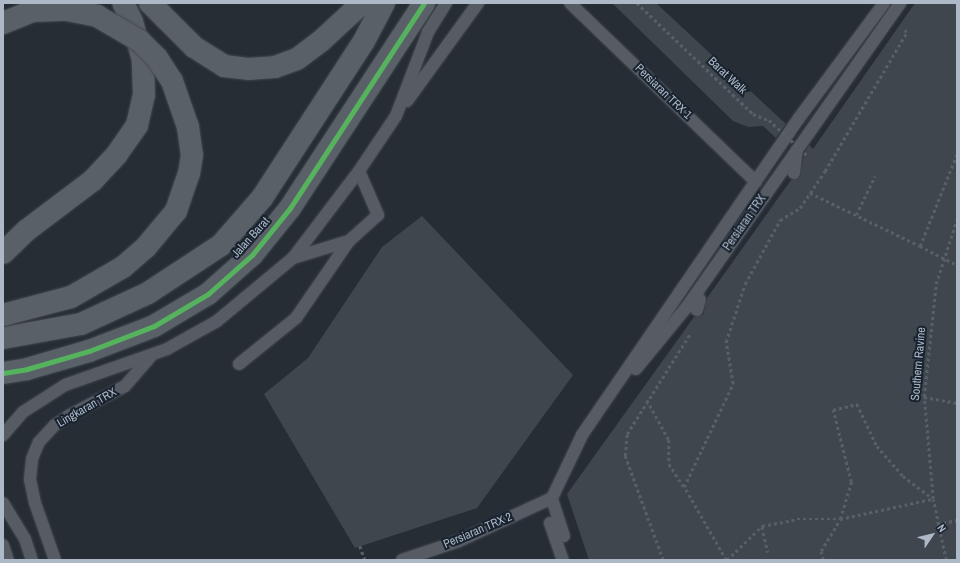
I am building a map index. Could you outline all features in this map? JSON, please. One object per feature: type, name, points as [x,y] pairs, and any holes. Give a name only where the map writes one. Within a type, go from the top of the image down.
[{"type":"street","points":[[3,253],[27,230],[92,180],[117,154],[137,125],[144,95],[143,60],[132,22],[123,3]]},
{"type":"street","points":[[150,3],[194,47],[224,66],[248,69],[275,67],[297,59],[321,41],[362,3]]},
{"type":"street","name":"Jalan Barat","points":[[3,338],[81,324],[148,293],[221,245],[262,198],[364,41],[384,3]]},
{"type":"street","name":"Jalan Barat","points":[[3,373],[27,369],[89,351],[154,326],[208,294],[252,255],[290,208],[424,3]]},
{"type":"street","points":[[3,23],[33,11],[67,10],[97,16],[135,38],[157,58],[172,81],[182,104],[192,155],[190,173],[176,211],[146,247],[123,267],[72,297],[3,315]]},
{"type":"lane","points":[[396,116],[428,32],[446,3]]},
{"type":"lane","points":[[3,435],[23,412],[65,385],[153,354],[217,321],[293,258],[359,171],[396,116],[478,3]]},
{"type":"lane","name":"Persiaran TRX 1","points":[[570,3],[756,182]]},
{"type":"lane","name":"Persiaran TRX","points":[[552,498],[582,435],[799,118],[884,3]]},
{"type":"lane","name":"Persiaran TRX","points":[[582,435],[698,302],[798,147],[900,3]]},
{"type":"lane","points":[[794,173],[798,147]]},
{"type":"lane","points":[[239,364],[296,318],[349,241],[378,215],[359,171]]},
{"type":"lane","points":[[293,258],[349,241]]},
{"type":"lane","name":"Lingkaran TRX","points":[[54,560],[34,503],[30,479],[32,459],[40,442],[55,425],[70,415],[125,386],[153,354]]},
{"type":"lane","points":[[552,498],[564,536]]},
{"type":"lane","name":"Persiaran TRX 2","points":[[402,560],[459,541],[552,498]]},
{"type":"lane","points":[[3,504],[17,524],[32,560]]},
{"type":"lane","points":[[550,523],[563,560]]},
{"type":"lane","points":[[3,545],[8,560]]},
{"type":"path","points":[[684,487],[733,384],[726,342],[745,284],[780,220],[800,208],[810,193],[907,32],[903,30],[898,36]]},
{"type":"path","points":[[920,246],[957,154]]},
{"type":"path","points":[[856,215],[875,176]]},
{"type":"path","points":[[810,193],[957,265]]},
{"type":"path","points":[[663,560],[625,456],[627,434],[692,330]]},
{"type":"path","points":[[924,397],[957,403]]},
{"type":"path","points":[[647,400],[669,440],[669,464],[726,560],[762,526],[797,519],[840,519],[933,499]]},
{"type":"path","points":[[823,560],[821,551],[840,519],[851,482],[833,410],[857,404],[877,446],[903,476],[933,499]]},
{"type":"path","points":[[937,524],[957,520]]},
{"type":"path","points":[[762,526],[768,552]]},
{"type":"path","points":[[360,546],[365,560]]},
{"type":"building","points":[[612,3],[656,3],[786,124],[776,138],[763,126],[748,127],[733,121]]},
{"type":"building","points":[[915,3],[957,3],[957,560],[589,560],[567,494],[694,317],[703,315],[707,298],[791,180],[800,177],[804,153],[809,145],[813,149]]},
{"type":"building","points":[[422,216],[573,375],[477,508],[355,548],[264,394],[308,358],[382,247]]},
{"type":"cycle path","points":[[3,373],[27,369],[89,351],[154,326],[208,294],[252,255],[290,208],[424,3]]}]
